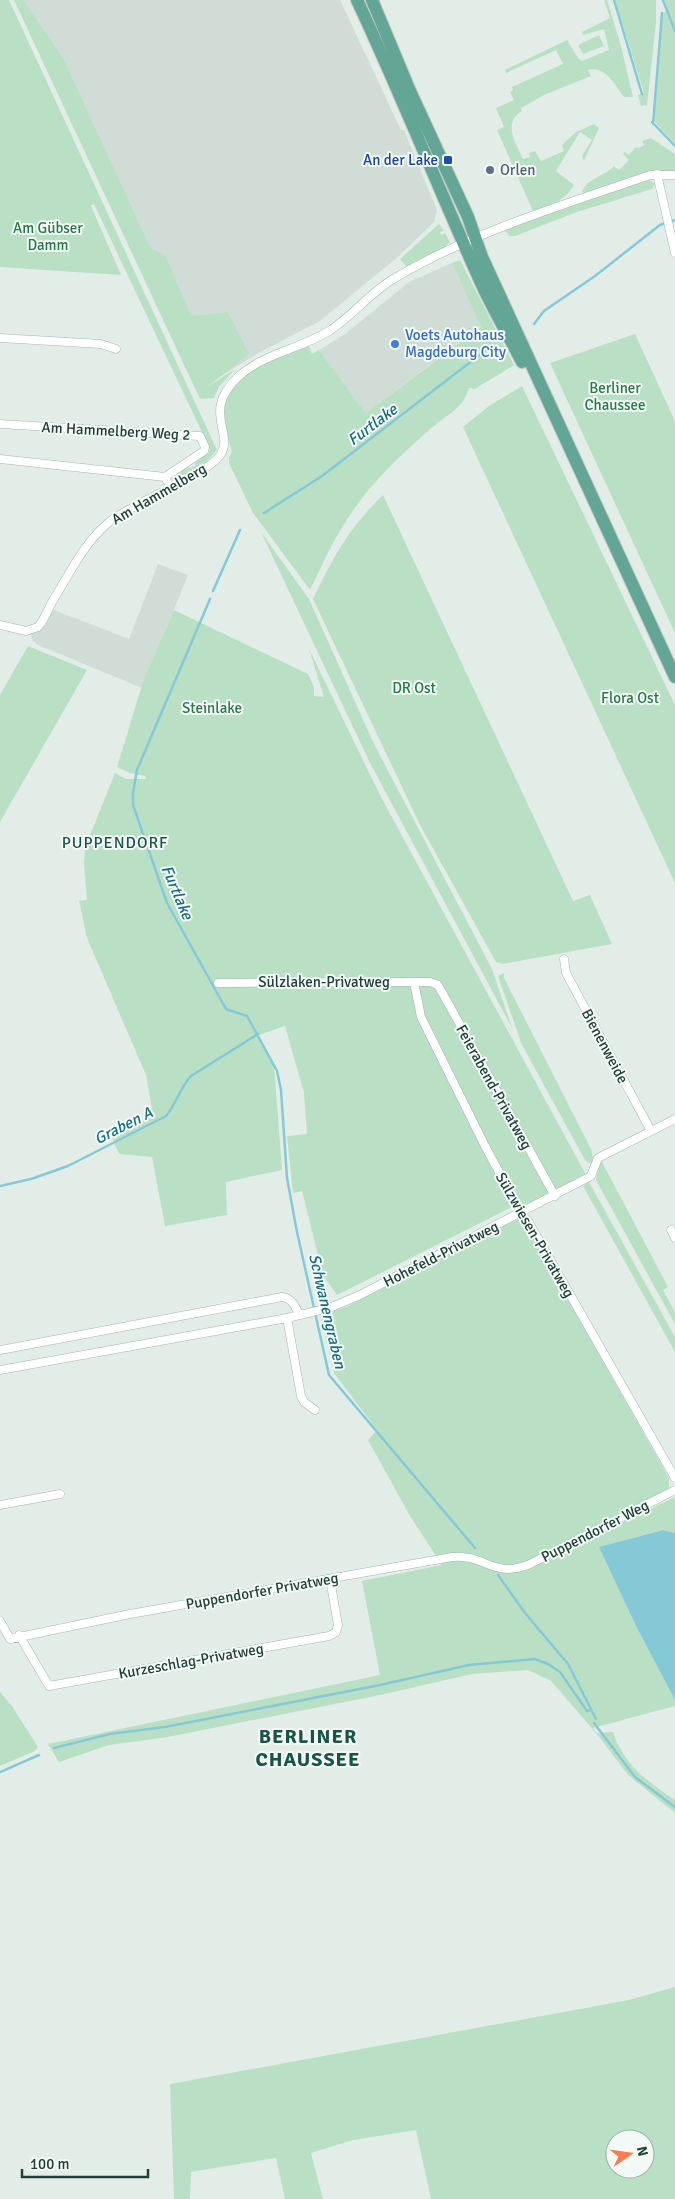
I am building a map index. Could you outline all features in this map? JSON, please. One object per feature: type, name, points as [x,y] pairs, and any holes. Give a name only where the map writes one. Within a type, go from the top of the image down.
[{"type":"main road","points":[[357,0],[399,91],[432,174],[497,317],[541,402],[561,431]]},
{"type":"main road","points":[[372,0],[561,431],[675,677]]},
{"type":"street","points":[[476,238],[528,217],[657,174],[675,175]]},
{"type":"street","points":[[657,174],[675,253]]},
{"type":"street","name":"Am Hammelberg","points":[[0,625],[26,631],[38,627],[84,550],[96,534],[119,515],[206,467],[221,454],[224,444],[220,420],[221,403],[229,388],[244,372],[270,356],[330,330],[385,284],[476,238]]},
{"type":"street","points":[[0,338],[101,344],[116,349]]},
{"type":"street","name":"Am Hammelberg Weg 2","points":[[0,424],[200,436],[205,447],[203,452],[165,477]]},
{"type":"street","points":[[0,459],[165,477],[170,487]]},
{"type":"street","name":"Bienenweide","points":[[564,959],[566,973],[651,1130]]},
{"type":"street","name":"Sülzwiesen-Privatweg","points":[[414,982],[421,1017],[485,1146],[521,1213],[528,1221],[675,1478]]},
{"type":"street","name":"Sülzlaken-Privatweg","points":[[218,983],[430,982]]},
{"type":"street","name":"Feierabend-Privatweg","points":[[430,982],[438,985],[555,1196]]},
{"type":"street","name":"Hohefeld-Privatweg","points":[[0,1370],[287,1318],[321,1310],[358,1296],[555,1196],[591,1176],[598,1158],[675,1119]]},
{"type":"street","points":[[671,1230],[675,1238]]},
{"type":"street","points":[[0,1350],[286,1297],[302,1314]]},
{"type":"street","points":[[287,1318],[301,1396],[304,1402],[315,1410]]},
{"type":"street","name":"Puppendorfer Weg","points":[[514,1570],[528,1565],[675,1490]]},
{"type":"street","points":[[0,1505],[60,1494]]},
{"type":"street","name":"Puppendorfer Privatweg","points":[[0,1621],[10,1639],[460,1556],[471,1558],[501,1570],[514,1570]]},
{"type":"street","name":"Kurzeschlag-Privatweg","points":[[19,1636],[49,1686],[329,1636],[336,1632],[338,1625],[330,1579]]},
{"type":"shaded area","points":[[20,0],[340,0],[401,130],[404,130],[437,210],[434,222],[399,256],[320,321],[260,352],[200,389]]},
{"type":"shaded area","points":[[452,263],[481,326],[366,413],[319,350],[345,334],[409,282]]},
{"type":"shaded area","points":[[158,564],[188,575],[142,688],[38,645],[33,641],[29,631],[33,630],[49,608],[129,639]]},
{"type":"green space","name":"Am Gübser Damm","points":[[0,0],[9,0],[217,450],[202,466],[178,478],[172,477],[187,466],[189,469],[196,465],[193,460],[208,454],[210,449],[94,204],[91,206],[121,275],[0,267]]},
{"type":"green space","points":[[14,0],[23,0],[63,58],[150,247],[166,257],[191,316],[228,312],[249,354],[207,387],[235,369],[219,387],[214,398],[201,399],[199,397]]},
{"type":"green space","points":[[604,0],[607,0],[621,46],[633,97],[624,97],[609,77],[600,70],[594,69],[588,70],[591,76],[544,95],[521,108],[522,111],[513,121],[512,134],[523,159],[530,157],[529,153],[535,151],[541,161],[564,151],[562,145],[576,132],[594,124],[599,128],[584,161],[582,156],[592,140],[580,132],[556,171],[574,185],[570,191],[556,202],[533,211],[497,130],[504,127],[496,108],[514,100],[510,92],[513,90],[512,87],[563,64],[556,50],[506,73],[505,70],[567,40],[578,58],[582,61],[609,50],[604,29],[583,35],[582,32],[610,18]]},
{"type":"green space","points":[[615,0],[656,0],[656,23],[647,105],[641,106],[638,95],[644,93]]},
{"type":"green space","points":[[665,0],[675,0],[675,144],[654,121],[663,13],[668,10]]},
{"type":"green space","points":[[599,35],[604,46],[583,54],[578,45]]},
{"type":"green space","points":[[651,138],[675,154],[675,171],[649,172],[585,194],[582,192],[584,187],[614,166],[619,170],[629,160],[623,154],[625,152],[629,155],[636,147],[639,148],[644,145],[642,141]]},
{"type":"green space","points":[[648,179],[655,184],[652,189],[577,212],[515,236],[510,236],[504,230]]},
{"type":"green space","points":[[439,224],[444,230],[440,232],[441,235],[445,233],[450,242],[441,250],[407,267],[400,259]]},
{"type":"green space","points":[[460,260],[514,365],[475,389],[469,388],[458,407],[418,440],[379,478],[341,528],[310,590],[253,513],[229,463],[229,457],[232,452],[224,419],[226,400],[233,388],[243,377],[255,369],[309,346],[312,354],[319,350],[366,413],[481,327],[452,263]]},
{"type":"green space","name":"Berliner Chaussee","points":[[635,334],[675,421],[675,633],[550,363]]},
{"type":"green space","name":"Flora Ost","points":[[522,386],[675,705],[675,883],[463,427],[489,406]]},
{"type":"green space","name":"DR Ost","points":[[383,495],[573,901],[590,895],[612,944],[503,964],[496,962],[420,825],[313,599],[328,569],[351,532]]},
{"type":"green space","points":[[261,532],[309,599],[374,744],[492,969],[512,1028],[370,763]]},
{"type":"green space","name":"Steinlake","points":[[174,610],[308,674],[314,687],[314,696],[324,697],[309,649],[381,797],[586,1175],[525,1206],[512,1207],[337,1295],[323,1275],[302,1191],[293,1193],[287,1136],[307,1134],[304,1093],[285,1026],[256,1036],[274,1066],[282,1170],[226,1182],[227,1215],[165,1226],[152,1157],[119,1154],[112,1138],[153,1114],[146,1075],[87,938],[79,901],[87,900],[84,863],[85,848],[115,773],[126,779],[146,779],[145,776],[130,773],[117,767],[143,682]]},
{"type":"green space","points":[[28,646],[87,670],[0,822],[0,695]]},
{"type":"green space","points":[[504,973],[504,978],[591,1149],[593,1158],[591,1164],[585,1160],[522,1045],[498,976]]},
{"type":"green space","points":[[601,1160],[668,1287],[663,1290],[675,1312],[675,1324],[596,1180]]},
{"type":"green space","points":[[589,1182],[675,1337],[675,1352],[583,1186]]},
{"type":"green space","points":[[519,1218],[523,1220],[669,1478],[669,1489],[591,1528],[594,1536],[675,1497],[675,1533],[662,1530],[600,1547],[637,1628],[675,1700],[675,1706],[593,1728],[597,1733],[613,1732],[623,1754],[630,1763],[646,1779],[675,1800],[675,1813],[628,1775],[597,1734],[551,1681],[528,1670],[472,1674],[380,1695],[168,1737],[109,1745],[59,1762],[48,1744],[380,1675],[362,1581],[442,1565],[410,1516],[368,1440],[377,1430],[334,1373],[320,1314],[346,1307]]},
{"type":"green space","points":[[0,1692],[12,1706],[38,1747],[35,1751],[0,1766]]},
{"type":"green space","points":[[675,1987],[675,2199],[431,2199],[416,2130],[353,2140],[311,2153],[323,2199],[285,2199],[276,2158],[191,2172],[190,2199],[174,2199],[170,2084],[629,2000]]},
{"type":"water","points":[[663,1530],[675,1533],[675,1700],[637,1628],[599,1547]]},
{"type":"waterway","points":[[614,0],[642,94]]},
{"type":"waterway","points":[[663,0],[675,31]]},
{"type":"waterway","points":[[653,124],[662,13]]},
{"type":"waterway","points":[[652,122],[675,146]]},
{"type":"waterway","name":"Furtlake","points":[[534,324],[544,311],[595,276],[660,225],[675,220]]},
{"type":"waterway","name":"Furtlake","points":[[264,513],[322,476],[490,347]]},
{"type":"waterway","name":"Furtlake","points":[[213,591],[240,530]]},
{"type":"waterway","name":"Schwanengraben","points":[[210,599],[137,770],[133,805],[167,903],[226,1009],[247,1016],[277,1071],[281,1090],[287,1178],[329,1375],[475,1548]]},
{"type":"waterway","name":"Graben A","points":[[0,1186],[31,1179],[68,1166],[166,1116],[191,1076],[258,1034]]},
{"type":"waterway","name":"Schwanengraben","points":[[498,1575],[525,1613],[568,1664],[596,1719]]},
{"type":"waterway","points":[[54,1748],[110,1734],[165,1727],[380,1685],[469,1665],[535,1659],[548,1664],[560,1672],[587,1711],[590,1710]]},
{"type":"waterway","name":"Schwanengraben","points":[[594,1723],[635,1777],[675,1807]]},
{"type":"waterway","points":[[0,1772],[39,1755]]},
{"type":"place","name":"An der Lake","points":[[448,160]]},
{"type":"place","name":"Orlen","points":[[490,170]]},
{"type":"place","name":"Voets Autohaus Magdeburg City","points":[[395,344]]},
{"type":"district","name":"PUPPENDORF","points":[[115,842]]},
{"type":"district","name":"BERLINER CHAUSSEE","points":[[308,1748]]}]
